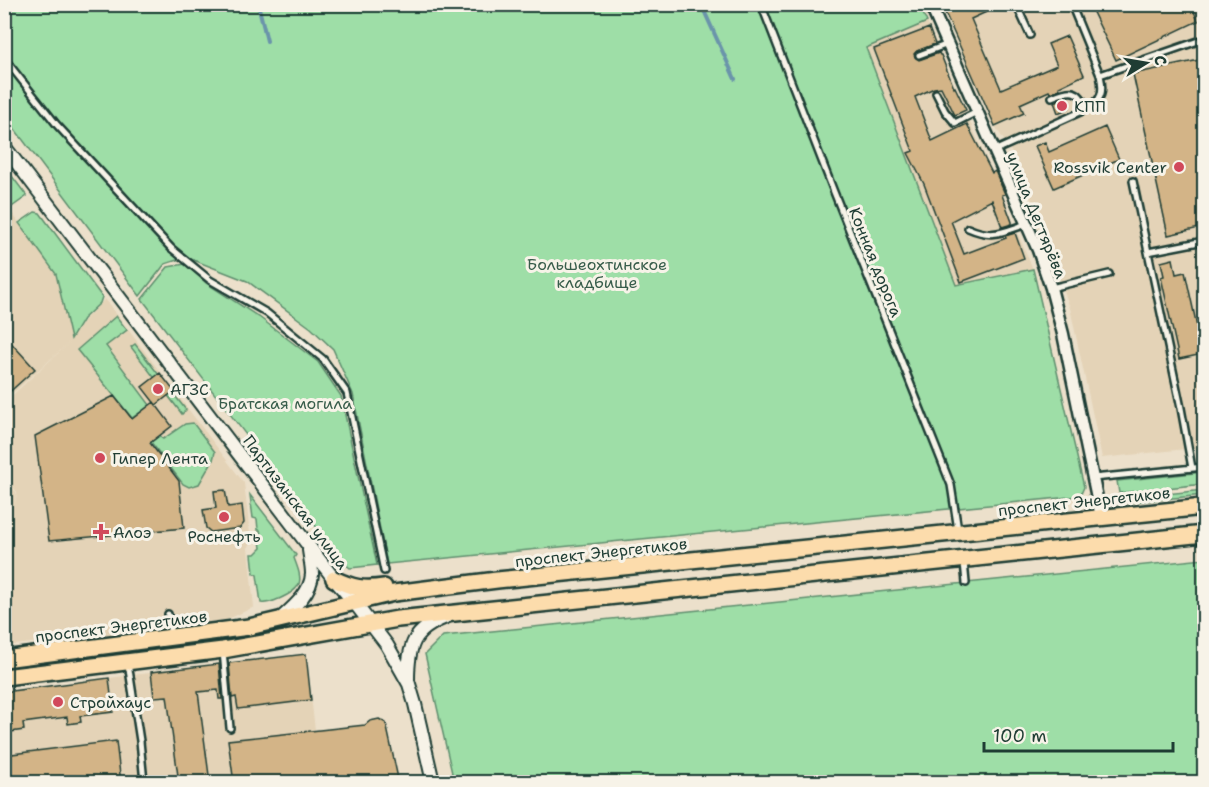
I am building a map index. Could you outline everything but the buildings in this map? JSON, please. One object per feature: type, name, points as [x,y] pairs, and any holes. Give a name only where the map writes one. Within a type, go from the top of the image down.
[{"type":"main road","name":"проспект Энергетиков","points":[[4,659],[249,627],[394,593],[440,587],[1204,507]]},
{"type":"main road","points":[[4,677],[223,650],[398,619],[1204,534]]},
{"type":"main road","points":[[334,579],[367,589],[425,582],[440,587]]},
{"type":"street","name":"улица Дегтярёва","points":[[930,4],[1027,224],[1051,288],[1063,334],[1101,517]]},
{"type":"street","name":"Партизанская улица","points":[[4,146],[334,579],[387,645],[409,684],[433,783]]},
{"type":"street","points":[[277,622],[302,597],[310,585],[312,576],[308,545]]},
{"type":"street","points":[[409,684],[408,665],[414,638],[423,628],[453,614]]},
{"type":"lane","name":"Конная дорога","points":[[761,4],[951,485],[958,532]]},
{"type":"lane","points":[[1016,4],[1029,35]]},
{"type":"lane","points":[[994,151],[1087,109],[1100,99],[1102,83],[1100,75],[1071,4]]},
{"type":"lane","points":[[1100,75],[1204,39]]},
{"type":"lane","points":[[919,55],[948,44]]},
{"type":"lane","points":[[4,58],[57,125],[171,248],[210,280],[267,313],[323,359],[347,393],[384,571]]},
{"type":"lane","points":[[1052,97],[1075,92],[1082,98],[1087,109]]},
{"type":"lane","points":[[936,93],[945,111],[956,123],[977,112]]},
{"type":"lane","points":[[1133,181],[1191,468]]},
{"type":"lane","points":[[968,228],[993,235],[1027,224]]},
{"type":"lane","points":[[1148,252],[1204,241]]},
{"type":"lane","points":[[1051,288],[1109,274]]},
{"type":"lane","points":[[1093,478],[1204,466]]},
{"type":"lane","points":[[964,560],[966,583]]},
{"type":"lane","points":[[168,614],[171,638]]},
{"type":"lane","points":[[223,650],[230,728]]},
{"type":"lane","points":[[128,662],[144,783]]},
{"type":"shaded area","points":[[942,5],[1204,5],[1204,447],[1102,458],[1070,308],[1019,164],[995,126]]},
{"type":"shaded area","points":[[927,22],[1033,269],[956,285],[866,47]]},
{"type":"shaded area","points":[[5,203],[56,274],[71,340],[84,320],[105,299],[244,483],[251,543],[248,548],[254,607],[226,620],[6,646],[4,636],[4,480],[16,492],[15,505],[17,492],[5,477],[5,402],[70,342],[5,400]]},
{"type":"shaded area","points":[[306,654],[315,730],[365,725],[379,719],[386,723],[399,782],[5,782],[4,726],[113,712],[109,678]]},
{"type":"green space","name":"Большеохтинское кладбище","points":[[5,5],[919,5],[927,22],[866,48],[956,285],[1033,269],[1084,487],[1080,496],[387,564],[353,394],[333,349],[311,328],[247,281],[186,257],[165,264],[140,296],[5,116]]},
{"type":"green space","points":[[5,167],[27,196],[9,209],[5,203]]},
{"type":"green space","points":[[35,212],[40,213],[102,297],[100,303],[83,319],[71,339],[56,274],[19,223]]},
{"type":"green space","name":"Братская могила","points":[[185,264],[206,283],[259,317],[318,362],[341,396],[377,565],[350,568],[344,563],[142,299],[168,267]]},
{"type":"green space","points":[[116,316],[127,330],[106,346],[150,405],[132,418],[77,350]]},
{"type":"green space","points":[[135,344],[186,410],[182,414],[131,347]]},
{"type":"green space","points":[[145,417],[163,439],[185,424],[193,423],[215,452],[199,484],[189,487],[183,484],[134,420]]},
{"type":"green space","points":[[1204,472],[1204,484],[1119,493],[1117,481]]},
{"type":"green space","points":[[1204,490],[1204,495],[1112,504],[1107,500]]},
{"type":"green space","points":[[250,495],[296,555],[294,558],[300,578],[293,591],[266,603],[261,603],[257,575],[254,573],[252,554],[261,548],[262,538],[258,530],[257,519],[253,518]]},
{"type":"green space","points":[[1204,559],[1204,782],[454,782],[425,654],[443,636]]},
{"type":"waterway","points":[[258,4],[267,41]]},
{"type":"waterway","points":[[701,4],[735,79]]},
{"type":"place","name":"КПП","points":[[1062,106]]},
{"type":"place","name":"Rossvik Center","points":[[1179,167]]},
{"type":"place","name":"АГЗС","points":[[158,389]]},
{"type":"place","name":"Гипер Лента","points":[[100,458]]},
{"type":"place","name":"Роснефть","points":[[224,517]]},
{"type":"place","name":"Алоэ","points":[[101,532]]},
{"type":"place","name":"Стройхаус","points":[[58,702]]}]
